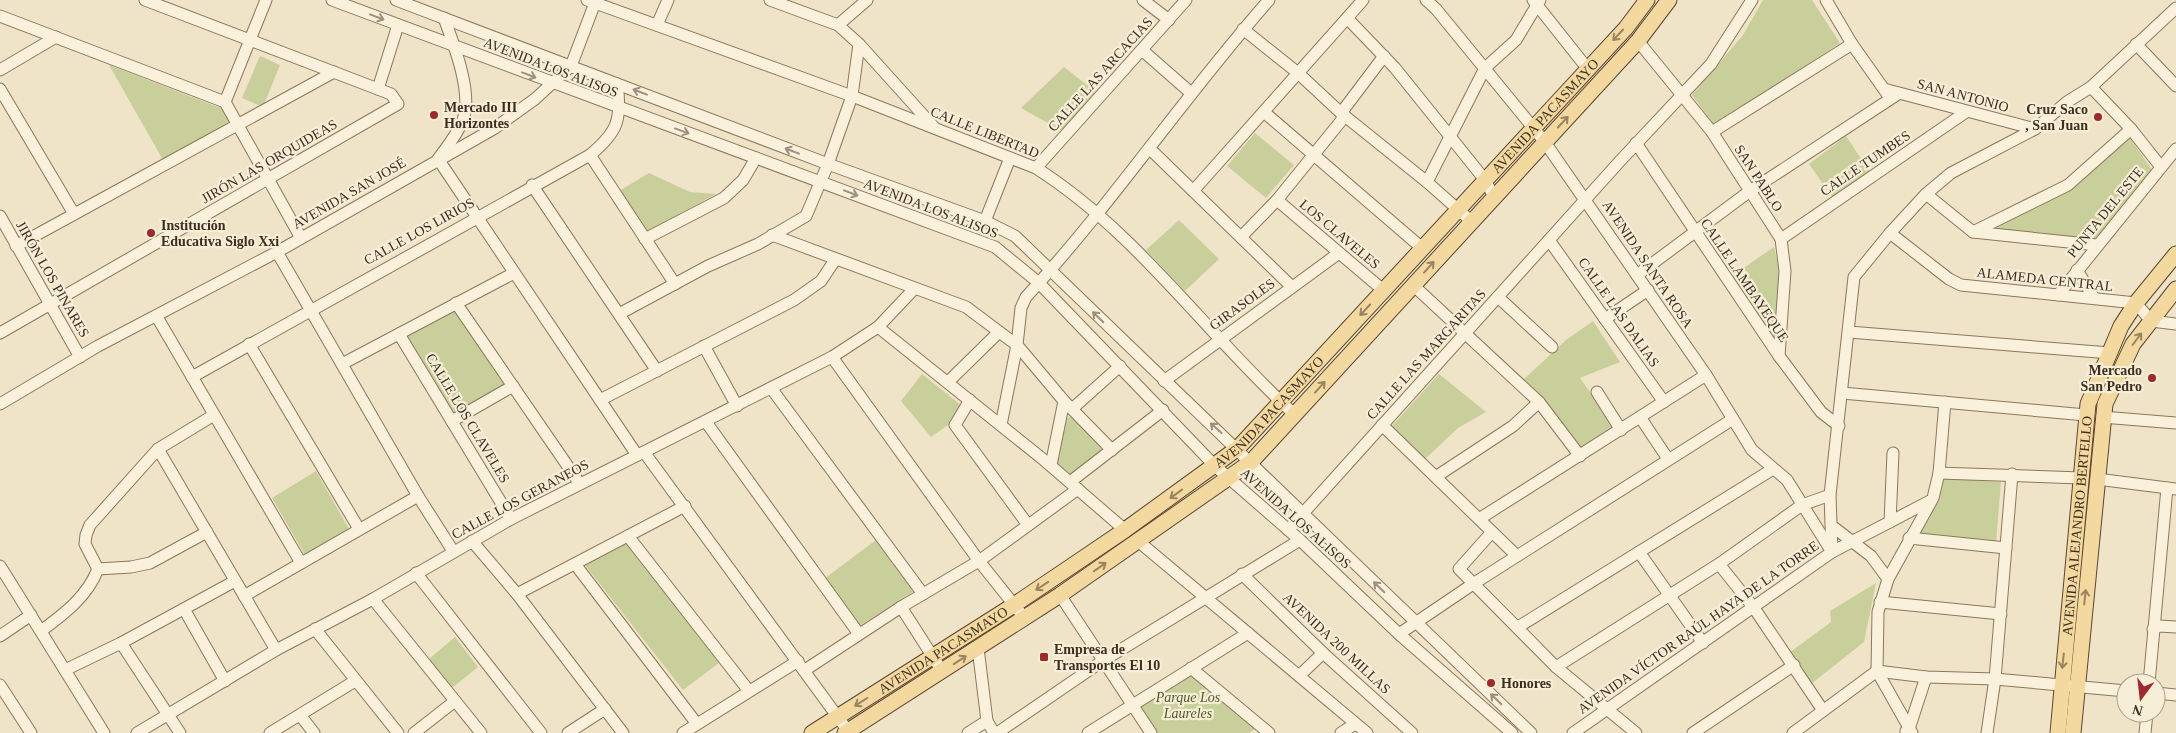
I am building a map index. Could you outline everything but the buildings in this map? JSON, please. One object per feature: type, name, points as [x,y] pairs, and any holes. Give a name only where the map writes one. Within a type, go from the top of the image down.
[{"type":"main road","name":"AVENIDA PACASMAYO","points":[[812,733],[1014,605],[1125,530],[1238,448],[1587,68],[1626,28],[1647,0]]},
{"type":"main road","name":"AVENIDA PACASMAYO","points":[[846,732],[1060,595],[1251,462],[1544,141],[1638,41],[1669,0]]},
{"type":"main road","name":"AVENIDA ALEJANDRO BERTELLO","points":[[2058,733],[2088,404],[2122,326],[2136,303],[2176,254]]},
{"type":"main road","name":"AVENIDA ALEJANDRO BERTELLO","points":[[2073,733],[2102,417],[2105,404],[2133,344],[2176,289]]},
{"type":"street","points":[[145,0],[378,88],[398,25]]},
{"type":"street","points":[[225,102],[252,40],[266,0]]},
{"type":"street","name":"AVENIDA LOS ALISOS","points":[[396,0],[828,164],[985,221],[1015,236],[1164,381],[1238,448],[1303,514],[1532,733]]},
{"type":"street","points":[[657,25],[668,0]]},
{"type":"street","points":[[838,26],[867,0]]},
{"type":"street","points":[[1143,0],[1168,20]]},
{"type":"street","name":"CALLE LAS ARCACIAS","points":[[1036,168],[1186,0]]},
{"type":"street","points":[[1001,424],[1017,345],[1023,302],[1150,149],[1191,93],[1243,29],[1269,0]]},
{"type":"street","points":[[1193,191],[1363,0]]},
{"type":"street","name":"AVENIDA SANTA ROSA","points":[[1426,0],[1436,9],[1534,127],[1586,198],[1706,375],[1752,450],[1786,480],[1832,552]]},
{"type":"street","name":"CALLE LAS MARGARITAS","points":[[1288,530],[1636,142],[1711,64],[1752,0]]},
{"type":"street","points":[[1637,275],[1750,191],[1891,94],[1852,44],[1826,0]]},
{"type":"street","name":"AVENIDA LOS ALISOS","points":[[338,1],[552,84],[995,247],[1039,283],[1215,466],[1300,540],[1399,634],[1512,733]]},
{"type":"street","points":[[571,66],[592,1]]},
{"type":"street","name":"CALLE LIBERTAD","points":[[592,1],[852,96],[1036,168],[1063,185],[1096,213],[1281,402],[1295,414]]},
{"type":"street","points":[[778,1],[838,26],[859,44],[934,127]]},
{"type":"street","points":[[1427,182],[1485,68],[1516,40],[1537,2],[1587,68]]},
{"type":"street","name":"AVENIDA VÍCTOR RAÚL HAYA DE LA TORRE","points":[[1573,733],[1832,552],[1830,495],[1854,277],[1890,233],[1926,194],[1951,173],[2035,129],[2067,102],[2091,87],[2176,8]]},
{"type":"street","points":[[0,16],[225,102],[302,238]]},
{"type":"street","points":[[444,18],[454,46],[466,100],[464,118],[456,136],[438,159],[600,400],[684,506],[802,665],[838,717],[846,732]]},
{"type":"street","points":[[1347,18],[1384,56],[1485,180],[1494,197]]},
{"type":"street","points":[[1243,29],[1298,73],[1343,114],[1427,182],[1471,221]]},
{"type":"street","points":[[0,70],[56,37]]},
{"type":"street","name":"SAN PABLO","points":[[1638,41],[1712,132],[1780,239],[1784,271],[1779,356]]},
{"type":"street","points":[[619,314],[674,284],[772,236],[806,216],[828,164],[852,96],[859,44]]},
{"type":"street","points":[[1712,132],[1852,44]]},
{"type":"street","points":[[2136,44],[2176,86]]},
{"type":"street","points":[[1142,50],[1191,93]]},
{"type":"street","points":[[1241,237],[1277,200],[1313,155],[1384,56]]},
{"type":"street","name":"AVENIDA SAN JOSÉ","points":[[0,404],[80,357],[277,252],[495,128],[522,109],[571,66]]},
{"type":"street","points":[[16,246],[334,72]]},
{"type":"street","name":"CALLE LOS LIRIOS","points":[[192,377],[476,216],[590,155],[612,134],[621,109],[617,84]]},
{"type":"street","points":[[2091,87],[2131,129],[2161,167]]},
{"type":"street","name":"JIRÓN LAS ORQUIDEAS","points":[[0,333],[398,104],[391,94],[378,88]]},
{"type":"street","points":[[0,89],[74,214]]},
{"type":"street","name":"SAN ANTONIO","points":[[1891,94],[2035,129]]},
{"type":"street","points":[[1264,112],[1422,248]]},
{"type":"street","name":"CALLE TUMBES","points":[[1780,239],[1966,112]]},
{"type":"street","points":[[1973,232],[2068,185],[2131,129]]},
{"type":"street","name":"CALLE LAMBAYEQUE","points":[[1636,142],[1779,356],[1821,412],[1839,426]]},
{"type":"street","points":[[1150,149],[1292,286]]},
{"type":"street","name":"PUNTA DEL ESTE","points":[[2058,295],[2176,149]]},
{"type":"street","points":[[590,155],[674,284]]},
{"type":"street","points":[[645,239],[724,198],[743,180],[756,158]]},
{"type":"street","points":[[985,221],[1010,158]]},
{"type":"street","points":[[532,185],[657,371]]},
{"type":"street","points":[[1926,194],[1973,232],[2097,245]]},
{"type":"street","name":"LOS CLAVELES","points":[[1277,200],[1383,290]]},
{"type":"street","name":"JIRÓN LOS PINARES","points":[[0,218],[80,357]]},
{"type":"street","name":"ALAMEDA CENTRAL","points":[[1890,233],[1949,279],[1961,285],[2136,303]]},
{"type":"street","points":[[772,236],[966,308],[1017,345],[1068,405],[1112,450]]},
{"type":"street","name":"CALLE LAS DALIAS","points":[[1549,240],[1664,402]]},
{"type":"street","points":[[277,252],[418,496],[453,551]]},
{"type":"street","name":"GIRASOLES","points":[[1164,381],[1339,252]]},
{"type":"street","points":[[600,400],[794,300],[821,281],[835,260]]},
{"type":"street","points":[[2078,270],[2094,298]]},
{"type":"street","points":[[342,364],[514,273]]},
{"type":"street","points":[[1413,285],[1539,402],[1580,456]]},
{"type":"street","name":"CALLE LOS GERANEOS","points":[[137,733],[276,650],[373,599],[453,551],[512,519],[832,357],[878,327],[914,289]]},
{"type":"street","points":[[1605,318],[1648,290]]},
{"type":"street","points":[[1498,297],[1552,347]]},
{"type":"street","points":[[456,303],[580,484]]},
{"type":"street","points":[[2136,303],[2151,321],[2176,324]]},
{"type":"street","points":[[157,317],[301,563]]},
{"type":"street","points":[[878,327],[1051,465],[1125,530]]},
{"type":"street","points":[[948,382],[999,332]]},
{"type":"street","points":[[1849,332],[2110,353]]},
{"type":"street","name":"CALLE LOS CLAVELES","points":[[399,334],[512,519]]},
{"type":"street","points":[[249,344],[359,529]]},
{"type":"street","points":[[704,346],[737,406]]},
{"type":"street","points":[[832,357],[979,562],[1024,618]]},
{"type":"street","points":[[1051,465],[1068,405],[1120,366]]},
{"type":"street","points":[[1480,519],[1706,375]]},
{"type":"street","points":[[452,421],[513,386]]},
{"type":"street","points":[[770,388],[923,594]]},
{"type":"street","points":[[1597,392],[1621,430]]},
{"type":"street","points":[[1842,393],[2086,415]]},
{"type":"street","points":[[970,400],[955,424],[1028,525]]},
{"type":"street","points":[[1437,476],[1513,426],[1539,402]]},
{"type":"street","points":[[1908,732],[1877,671],[1876,634],[1880,602],[1888,579],[1935,491],[1945,402]]},
{"type":"street","points":[[683,733],[748,691],[802,665],[859,634],[901,607],[979,562],[1028,525],[1112,450],[1163,410]]},
{"type":"street","points":[[98,569],[85,544],[90,525],[158,449],[214,415]]},
{"type":"street","points":[[1640,417],[1668,459]]},
{"type":"street","points":[[2102,417],[2176,423]]},
{"type":"street","points":[[1399,634],[1473,584],[1732,419]]},
{"type":"street","points":[[706,422],[859,634]]},
{"type":"street","points":[[1382,425],[1437,476],[1517,556]]},
{"type":"street","points":[[158,449],[276,650]]},
{"type":"street","points":[[1890,522],[1893,453]]},
{"type":"street","points":[[1518,627],[1773,469]]},
{"type":"street","points":[[1938,473],[2012,474],[2081,478]]},
{"type":"street","points":[[1987,733],[1995,679],[2012,474]]},
{"type":"street","points":[[2097,479],[2171,489],[2153,629],[2150,673]]},
{"type":"street","points":[[1556,667],[1671,596],[1802,505],[1830,495]]},
{"type":"street","points":[[244,596],[418,496]]},
{"type":"street","points":[[1832,552],[1930,501]]},
{"type":"street","points":[[517,594],[684,506]]},
{"type":"street","points":[[1832,526],[1871,556],[1888,579]]},
{"type":"street","points":[[98,569],[131,567],[150,563],[207,532]]},
{"type":"street","points":[[1492,532],[1459,569],[1556,667],[1636,733]]},
{"type":"street","points":[[628,536],[748,691]]},
{"type":"street","points":[[1909,538],[2006,548]]},
{"type":"street","points":[[978,648],[987,721],[995,733],[1104,660],[1300,540]]},
{"type":"street","points":[[472,541],[517,594],[623,733]]},
{"type":"street","points":[[1138,541],[1366,733]]},
{"type":"street","points":[[1639,552],[1703,643]]},
{"type":"street","points":[[575,564],[697,724]]},
{"type":"street","points":[[1719,564],[1754,608],[1794,664],[1822,709]]},
{"type":"street","points":[[0,566],[104,733]]},
{"type":"street","points":[[41,631],[71,608],[83,595],[98,569]]},
{"type":"street","points":[[416,573],[541,733]]},
{"type":"street","name":"AVENIDA 200 MILLAS","points":[[1242,574],[1322,653],[1412,733]]},
{"type":"street","points":[[65,670],[184,610],[236,580]]},
{"type":"street","points":[[1060,595],[1151,733]]},
{"type":"street","points":[[373,599],[481,733]]},
{"type":"street","points":[[1880,602],[2001,614]]},
{"type":"street","points":[[901,607],[942,670]]},
{"type":"street","points":[[184,610],[225,681]]},
{"type":"street","points":[[0,636],[31,615]]},
{"type":"street","points":[[2153,629],[2159,626],[2176,627]]},
{"type":"street","points":[[314,629],[398,733]]},
{"type":"street","points":[[1088,733],[1248,633]]},
{"type":"street","points":[[121,643],[180,733]]},
{"type":"street","points":[[1299,676],[1322,653]]},
{"type":"street","points":[[1693,733],[1794,664]]},
{"type":"street","points":[[1191,668],[1269,733]]},
{"type":"street","points":[[1793,733],[1822,709],[1877,671],[1926,677],[1995,679],[2116,690]]},
{"type":"street","points":[[1908,732],[1926,677]]},
{"type":"street","points":[[270,733],[355,681]]},
{"type":"street","points":[[0,685],[31,733]]},
{"type":"street","points":[[414,733],[455,701]]},
{"type":"street","points":[[568,733],[605,709]]},
{"type":"street","points":[[300,715],[314,733]]},
{"type":"street","points":[[968,733],[987,721]]},
{"type":"street","points":[[1341,733],[1355,724]]},
{"type":"green space","points":[[1763,0],[1812,0],[1840,43],[1714,125],[1692,95],[1743,35]]},
{"type":"green space","points":[[260,56],[280,65],[263,107],[242,98]]},
{"type":"green space","points":[[109,65],[223,109],[230,121],[163,160]]},
{"type":"green space","points":[[1064,67],[1097,93],[1062,131],[1021,108]]},
{"type":"green space","points":[[1255,133],[1294,165],[1266,198],[1227,166]]},
{"type":"green space","points":[[1846,136],[1870,172],[1833,198],[1809,164]]},
{"type":"green space","points":[[2130,138],[2152,170],[2096,240],[1973,232],[2071,188]]},
{"type":"green space","points":[[649,173],[690,192],[716,194],[646,232],[619,191]]},
{"type":"green space","points":[[1179,220],[1219,259],[1185,291],[1146,250]]},
{"type":"green space","points":[[1774,247],[1779,268],[1775,343],[1732,276]]},
{"type":"green space","points":[[456,308],[510,390],[457,422],[404,335]]},
{"type":"green space","points":[[1593,321],[1620,362],[1580,378],[1616,429],[1582,452],[1523,380],[1566,340]]},
{"type":"green space","points":[[922,374],[962,406],[951,423],[931,437],[901,401]]},
{"type":"green space","points":[[1439,374],[1486,412],[1458,428],[1424,460],[1390,428]]},
{"type":"green space","points":[[1067,418],[1075,418],[1100,443],[1101,450],[1071,474],[1057,463]]},
{"type":"green space","points":[[316,471],[349,529],[305,555],[272,498]]},
{"type":"green space","points":[[1944,478],[2001,482],[1996,543],[1916,536],[1939,501]]},
{"type":"green space","points":[[876,540],[914,591],[859,626],[824,579]]},
{"type":"green space","points":[[630,542],[719,663],[683,690],[585,565]]},
{"type":"green space","points":[[1876,583],[1864,642],[1811,684],[1789,653],[1831,622],[1830,611]]},
{"type":"green space","points":[[455,637],[478,667],[452,688],[428,660]]},
{"type":"green space","name":"Parque Los Laureles","points":[[1191,671],[1257,728],[1249,733],[1155,733],[1137,705]]},
{"type":"place","name":"Mercado III Horizontes","points":[[434,115]]},
{"type":"place","name":"Cruz Saco , San Juan","points":[[2098,117]]},
{"type":"place","name":"Institución Educativa Siglo Xxi","points":[[151,233]]},
{"type":"place","name":"Mercado San Pedro","points":[[2152,378]]},
{"type":"place","name":"Empresa de Transportes El 10","points":[[1044,657]]},
{"type":"place","name":"Honores","points":[[1491,683]]}]
